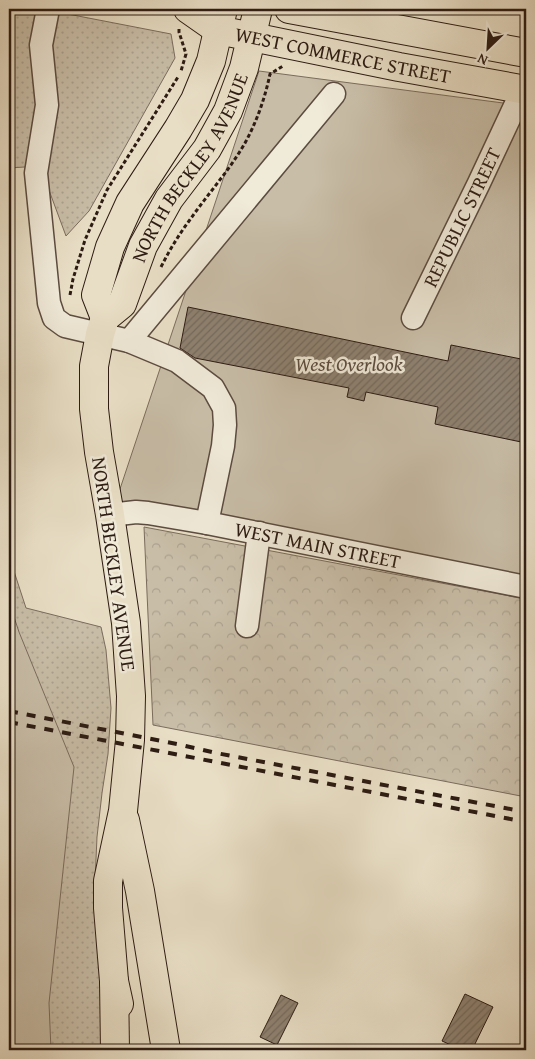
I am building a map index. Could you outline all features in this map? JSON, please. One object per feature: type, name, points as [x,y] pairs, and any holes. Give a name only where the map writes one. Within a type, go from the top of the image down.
[{"type":"main road","name":"NORTH BECKLEY AVENUE","points":[[102,326],[122,304],[142,246],[169,199],[207,149],[228,111],[244,68],[258,9]]},
{"type":"main road","name":"WEST COMMERCE STREET","points":[[289,9],[368,15],[526,53]]},
{"type":"main road","name":"NORTH BECKLEY AVENUE","points":[[127,1050],[114,981],[108,908],[108,881],[123,811],[130,740],[131,696],[126,623],[94,409],[94,366],[102,326],[96,295],[110,248],[130,203],[195,100],[211,61],[220,19]]},
{"type":"main road","name":"WEST COMMERCE STREET","points":[[220,19],[252,37],[524,90]]},
{"type":"main road","points":[[183,20],[220,19]]},
{"type":"main road","name":"NORTH BECKLEY AVENUE","points":[[123,811],[140,891],[166,1050]]},
{"type":"main road","points":[[114,981],[115,1050]]},
{"type":"street","points":[[48,9],[41,45],[47,105],[36,173],[49,303],[54,318],[65,326],[102,326],[129,341],[176,361],[213,388],[224,408],[225,424],[223,446],[207,523]]},
{"type":"street","name":"REPUBLIC STREET","points":[[413,318],[524,90]]},
{"type":"street","points":[[129,341],[334,94]]},
{"type":"street","name":"WEST MAIN STREET","points":[[110,515],[148,512],[526,587]]},
{"type":"street","points":[[247,626],[259,533]]},
{"type":"path","points":[[9,28],[12,9]]},
{"type":"path","points":[[107,190],[179,76],[186,54],[183,20]]},
{"type":"path","points":[[159,273],[171,248],[185,226],[229,168],[245,143],[266,94],[270,74],[288,62]]},
{"type":"green space","points":[[9,9],[42,9],[171,34],[175,58],[89,211],[66,236],[40,166],[9,168]]},
{"type":"green space","name":"West Overlook","points":[[259,71],[526,106],[526,581],[116,501]]},
{"type":"green space","points":[[144,527],[526,599],[526,797],[153,725]]},
{"type":"green space","points":[[9,556],[26,608],[101,627],[106,650],[111,708],[108,754],[97,837],[95,881],[97,945],[105,1050],[9,1050]]},
{"type":"green space","points":[[9,602],[19,632],[74,767],[49,1003],[51,1050],[9,1050]]},
{"type":"building","points":[[188,307],[448,361],[451,345],[526,360],[526,443],[435,424],[438,407],[366,392],[364,401],[347,397],[349,388],[195,358],[180,348]]},
{"type":"building","points":[[465,994],[493,1007],[472,1050],[462,1050],[442,1041]]},
{"type":"building","points":[[281,995],[298,1003],[277,1045],[260,1037]]},
{"type":"railway","points":[[9,711],[216,753],[526,812]]},
{"type":"railway","points":[[9,722],[526,822]]}]
